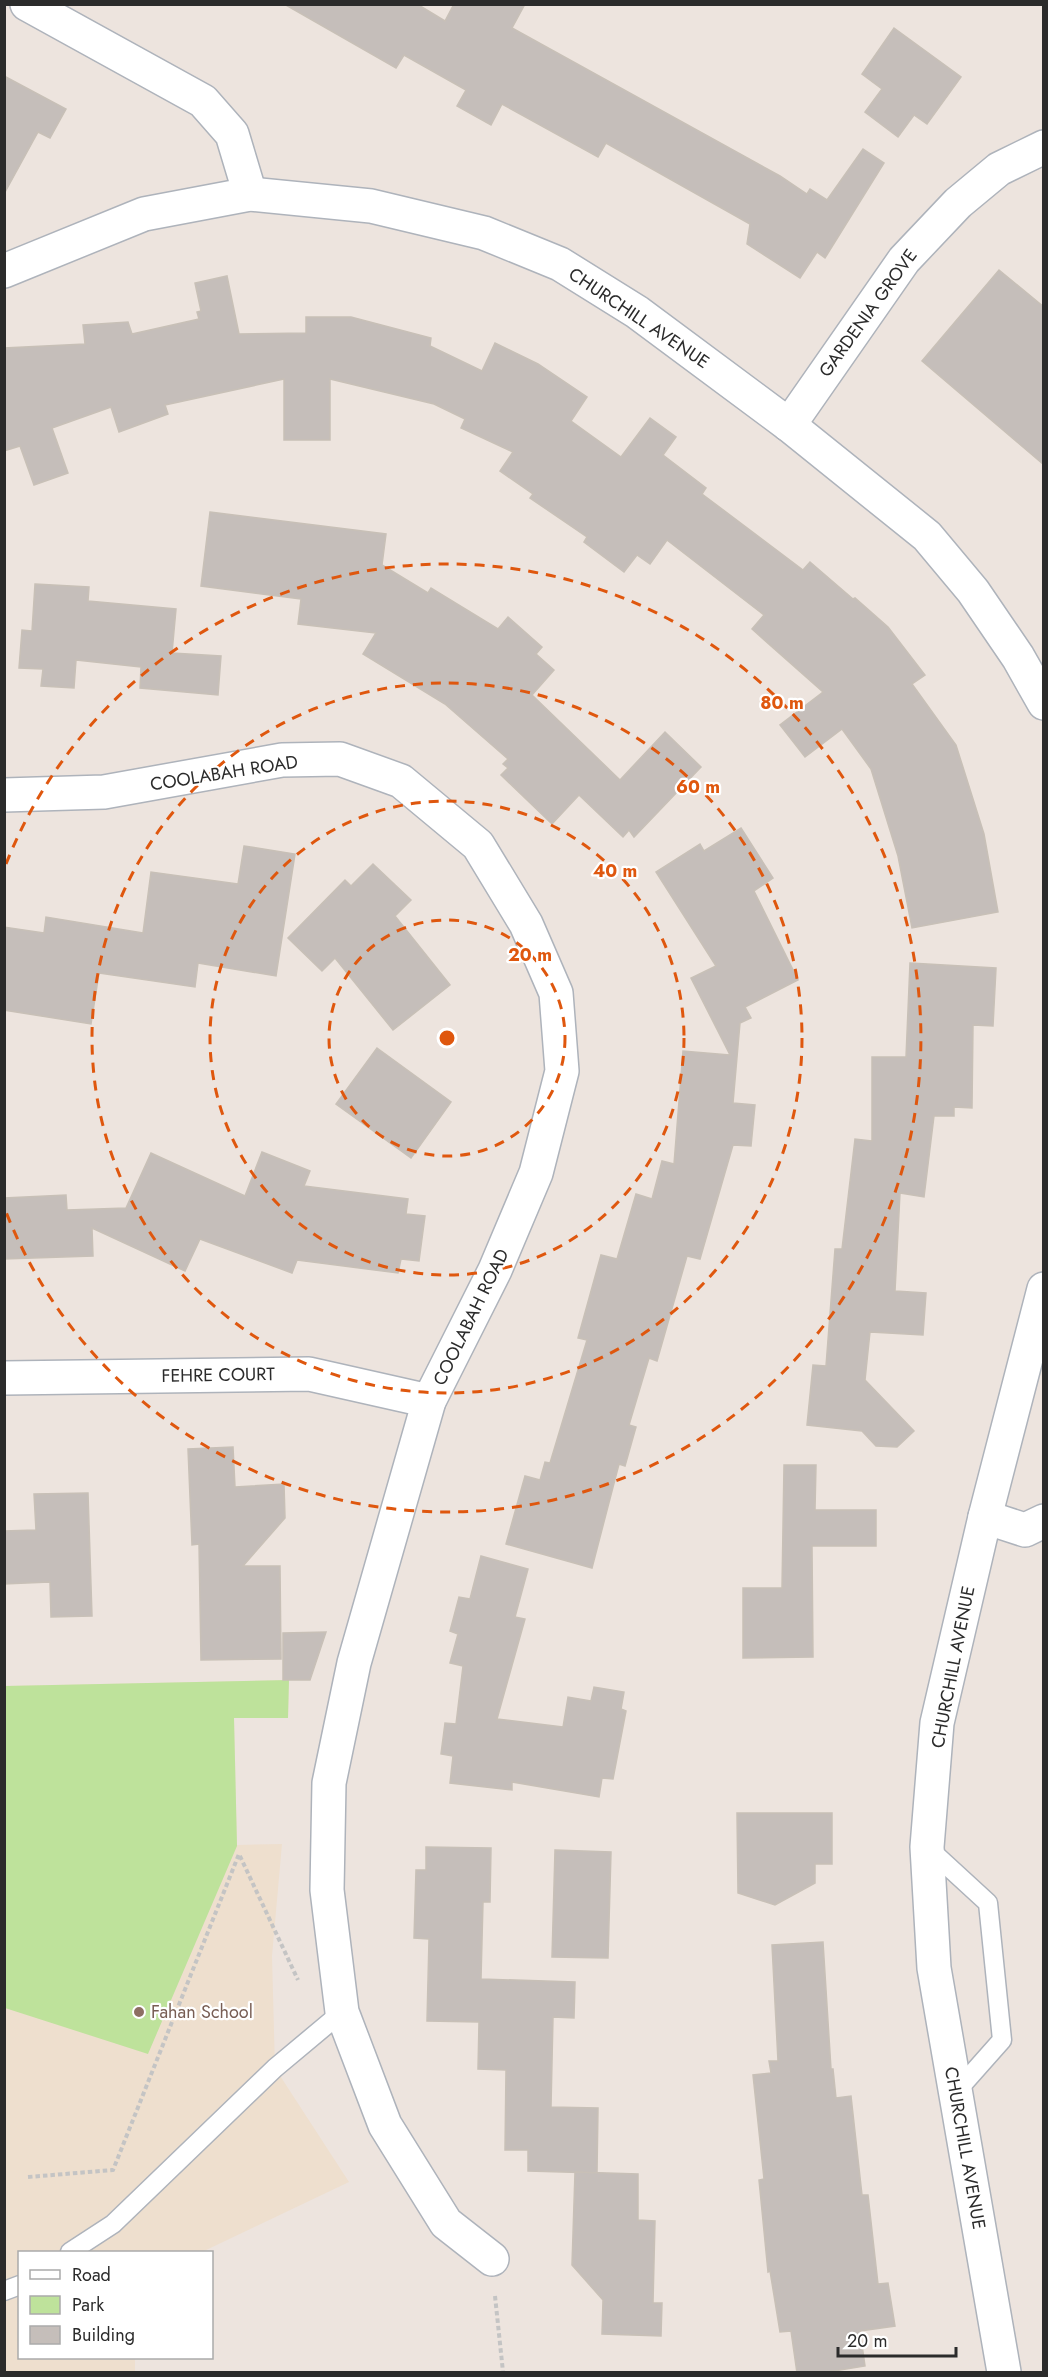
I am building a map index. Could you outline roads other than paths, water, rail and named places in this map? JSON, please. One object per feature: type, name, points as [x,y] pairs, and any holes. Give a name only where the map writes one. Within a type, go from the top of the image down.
[{"type":"street","points":[[27,4],[203,101],[232,134],[250,194]]},
{"type":"street","name":"GARDENIA GROVE","points":[[789,425],[904,260],[958,203],[999,169],[1044,147]]},
{"type":"street","name":"CHURCHILL AVENUE","points":[[4,271],[144,214],[250,194],[371,206],[484,233],[560,264],[637,312],[789,425],[927,536],[973,591],[1018,657],[1044,703]]},
{"type":"street","name":"COOLABAH ROAD","points":[[4,795],[104,792],[282,760],[340,759],[401,781],[478,845],[526,924],[556,993],[562,1071],[536,1173],[495,1270],[429,1401],[354,1664],[329,1783],[327,1890],[332,2021],[385,2126],[446,2223],[492,2259]]},
{"type":"street","name":"CHURCHILL AVENUE","points":[[1004,2373],[933,1968],[927,1847],[938,1723],[985,1517],[1044,1289]]},
{"type":"street","name":"FEHRE COURT","points":[[4,1378],[309,1374],[429,1401]]},
{"type":"street","points":[[985,1517],[1025,1530],[1044,1521]]},
{"type":"lane","points":[[927,1847],[988,1903],[1002,2040],[955,2093]]},
{"type":"lane","points":[[73,2251],[113,2224],[275,2068],[332,2021]]},
{"type":"place","name":"Fahan School","points":[[139,2012]]}]
